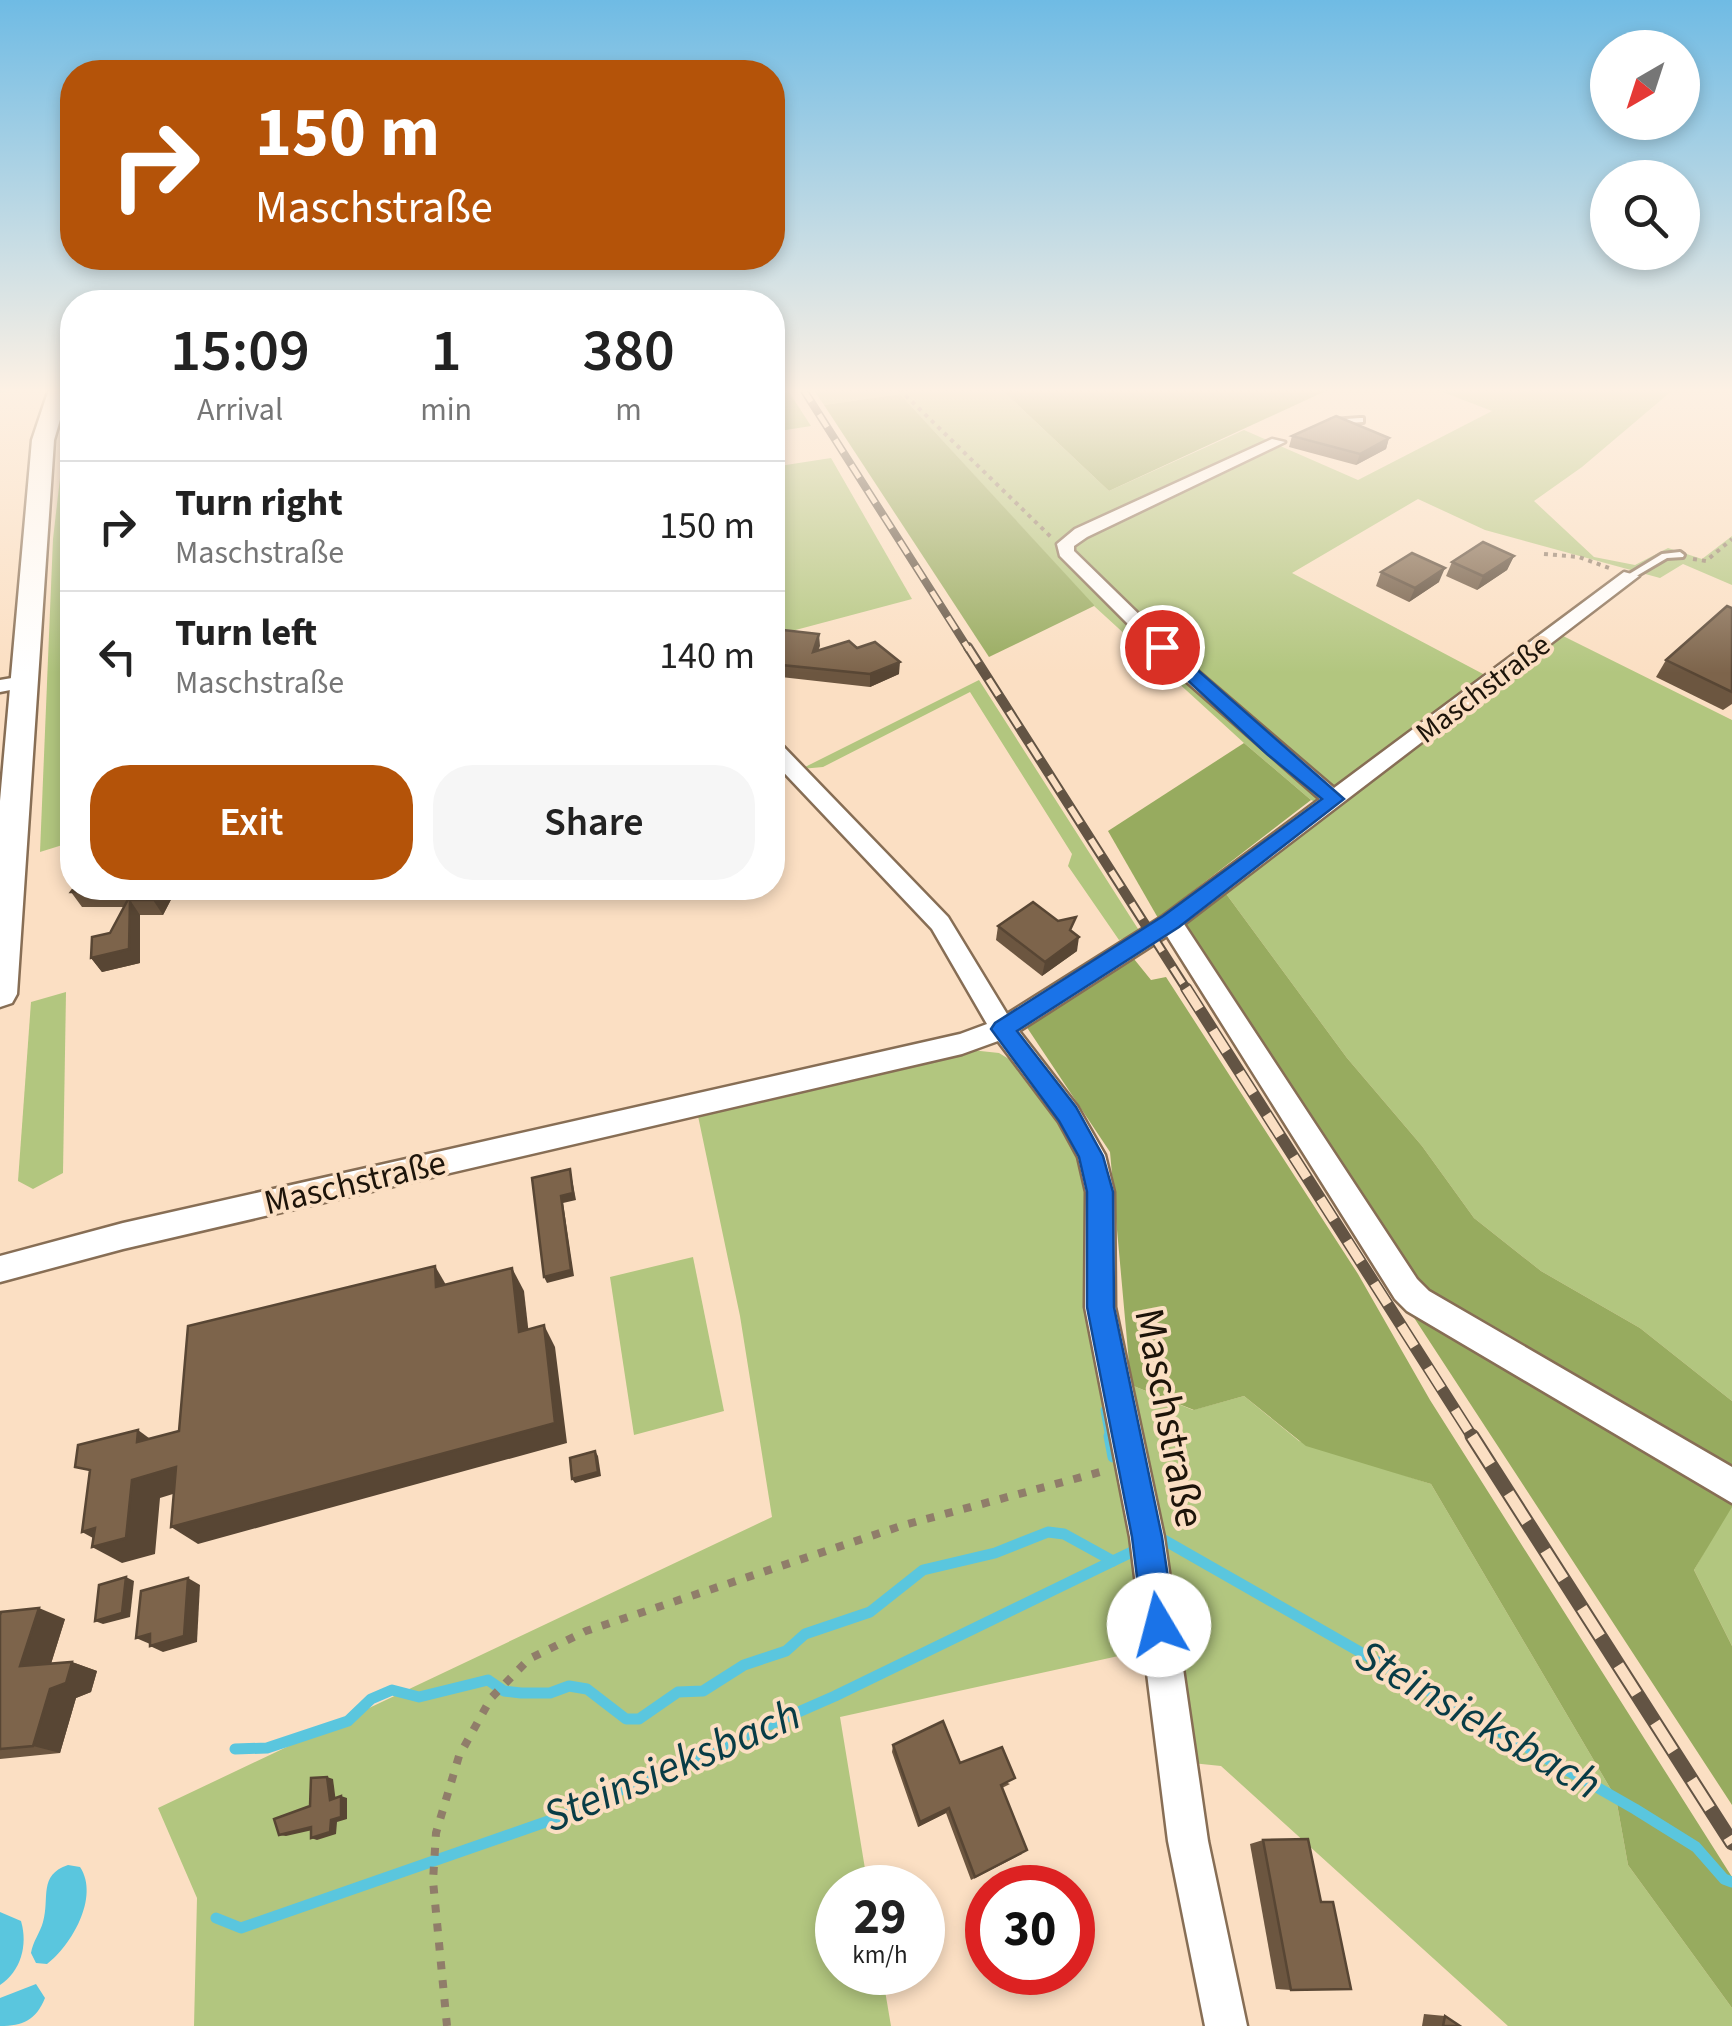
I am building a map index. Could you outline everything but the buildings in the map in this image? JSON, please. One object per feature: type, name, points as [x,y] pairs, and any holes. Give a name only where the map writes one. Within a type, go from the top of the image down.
[{"type":"main road","points":[[0,994],[12,684],[37,484]]},
{"type":"street","points":[[1190,484],[1081,533],[1065,544],[1066,552],[1186,671],[1334,799]]},
{"type":"street","name":"Maschstraße","points":[[0,1269],[123,1236],[962,1044],[1003,1029],[1171,922],[1630,576]]},
{"type":"street","name":"Maschstraße","points":[[785,761],[940,923],[1003,1029],[1068,1114],[1091,1156],[1100,1192],[1100,1307],[1150,1553],[1188,1841],[1226,2026]]},
{"type":"street","points":[[1171,922],[1406,1289],[1418,1301],[1732,1486]]},
{"type":"lane","points":[[1630,576],[1666,556],[1680,555]]},
{"type":"path","points":[[996,484],[1052,539],[1065,544]]},
{"type":"path","points":[[1680,555],[1706,561],[1732,539]]},
{"type":"path","points":[[1544,554],[1579,557],[1630,576]]},
{"type":"path","points":[[447,2026],[433,1880],[435,1845],[459,1756],[491,1698],[530,1659],[586,1632],[904,1525],[1100,1472],[1132,1471]]},
{"type":"green space","points":[[60,484],[60,846],[40,852],[53,539]]},
{"type":"green space","points":[[785,484],[846,484],[912,599],[785,633]]},
{"type":"green space","points":[[875,484],[982,484],[1094,606],[989,657]]},
{"type":"green space","points":[[982,484],[1101,484],[1109,491],[1125,484],[1559,484],[1534,501],[1594,557],[1635,565],[1668,548],[1702,559],[1732,536],[1732,585],[1683,564],[1660,578],[1485,530],[1418,499],[1292,573],[1485,675],[1551,630],[1732,720],[1732,1401],[1640,1328],[1541,1271],[1474,1218],[1422,1146],[1347,1058],[1224,891],[1332,809],[1311,800],[1244,743],[1094,606]]},
{"type":"green space","points":[[1101,484],[1125,484],[1109,491]]},
{"type":"green space","points":[[979,680],[1140,932],[1119,940],[1068,866],[1072,854],[970,692],[823,767],[801,769]]},
{"type":"green space","points":[[1244,743],[1311,800],[1158,918],[1108,831]]},
{"type":"green space","points":[[1224,891],[1347,1058],[1422,1146],[1474,1218],[1541,1271],[1640,1328],[1732,1401],[1732,1507],[1694,1570],[1732,1646],[1732,1805],[1165,936]]},
{"type":"green space","points":[[1130,954],[1151,980],[1166,977],[1358,1274],[1430,1400],[1732,1877],[1732,2008],[1628,1865],[1616,1798],[1431,1484],[1306,1446],[1244,1396],[1194,1410],[1131,1385],[1110,1152],[1026,1026]]},
{"type":"green space","points":[[66,992],[63,1173],[33,1189],[18,1181],[31,1002]]},
{"type":"green space","points":[[971,1050],[999,1053],[1027,1070],[1068,1130],[1091,1183],[1092,1311],[1131,1385],[1193,1410],[1244,1396],[1299,1441],[1431,1484],[1616,1798],[1628,1865],[1732,2008],[1732,2026],[1508,2026],[1221,1766],[1192,1763],[1164,1646],[840,1717],[864,1865],[815,1865],[815,1995],[886,1995],[891,2026],[194,2026],[197,1898],[158,1808],[772,1517],[740,1316],[698,1116]]},
{"type":"green space","points":[[693,1257],[724,1411],[634,1435],[610,1277]]},
{"type":"green space","points":[[1732,1507],[1732,1646],[1694,1570]]},
{"type":"water","points":[[68,1865],[80,1867],[85,1879],[85,1906],[73,1933],[56,1956],[47,1964],[36,1963],[31,1953],[43,1922],[49,1881]]},
{"type":"water","points":[[0,1912],[21,1921],[24,1939],[18,1965],[0,1985]]},
{"type":"water","points":[[36,1984],[45,1998],[33,2017],[0,2026],[0,1998]]},
{"type":"waterway","points":[[1105,1410],[1110,1438]]},
{"type":"waterway","points":[[1109,1436],[1113,1457]]},
{"type":"waterway","name":"Steinsieksbach","points":[[235,1749],[267,1748],[348,1721],[371,1699],[392,1690],[419,1697],[488,1680],[504,1691],[521,1693],[550,1693],[569,1686],[587,1689],[626,1719],[639,1719],[678,1692],[703,1691],[744,1665],[786,1651],[805,1634],[870,1612],[923,1570],[995,1553],[1048,1532],[1064,1534],[1113,1561]]},
{"type":"waterway","name":"Steinsieksbach","points":[[1164,1540],[1635,1809],[1696,1847],[1724,1879],[1732,1882]]},
{"type":"waterway","name":"Steinsieksbach","points":[[1113,1561],[1136,1550]]},
{"type":"waterway","name":"Steinsieksbach","points":[[216,1918],[241,1928],[557,1818],[835,1696],[1113,1561]]},
{"type":"railway","points":[[863,484],[969,650]]},
{"type":"railway","points":[[968,647],[1187,990]]},
{"type":"railway","points":[[1186,988],[1473,1438]]},
{"type":"railway","points":[[1472,1436],[1732,1843]]},
{"type":"route","points":[[1159,1625],[1147,1537],[1100,1307],[1100,1192],[1091,1156],[1068,1114],[1003,1029],[1171,922],[1334,799],[1274,750],[1162,647]]}]
